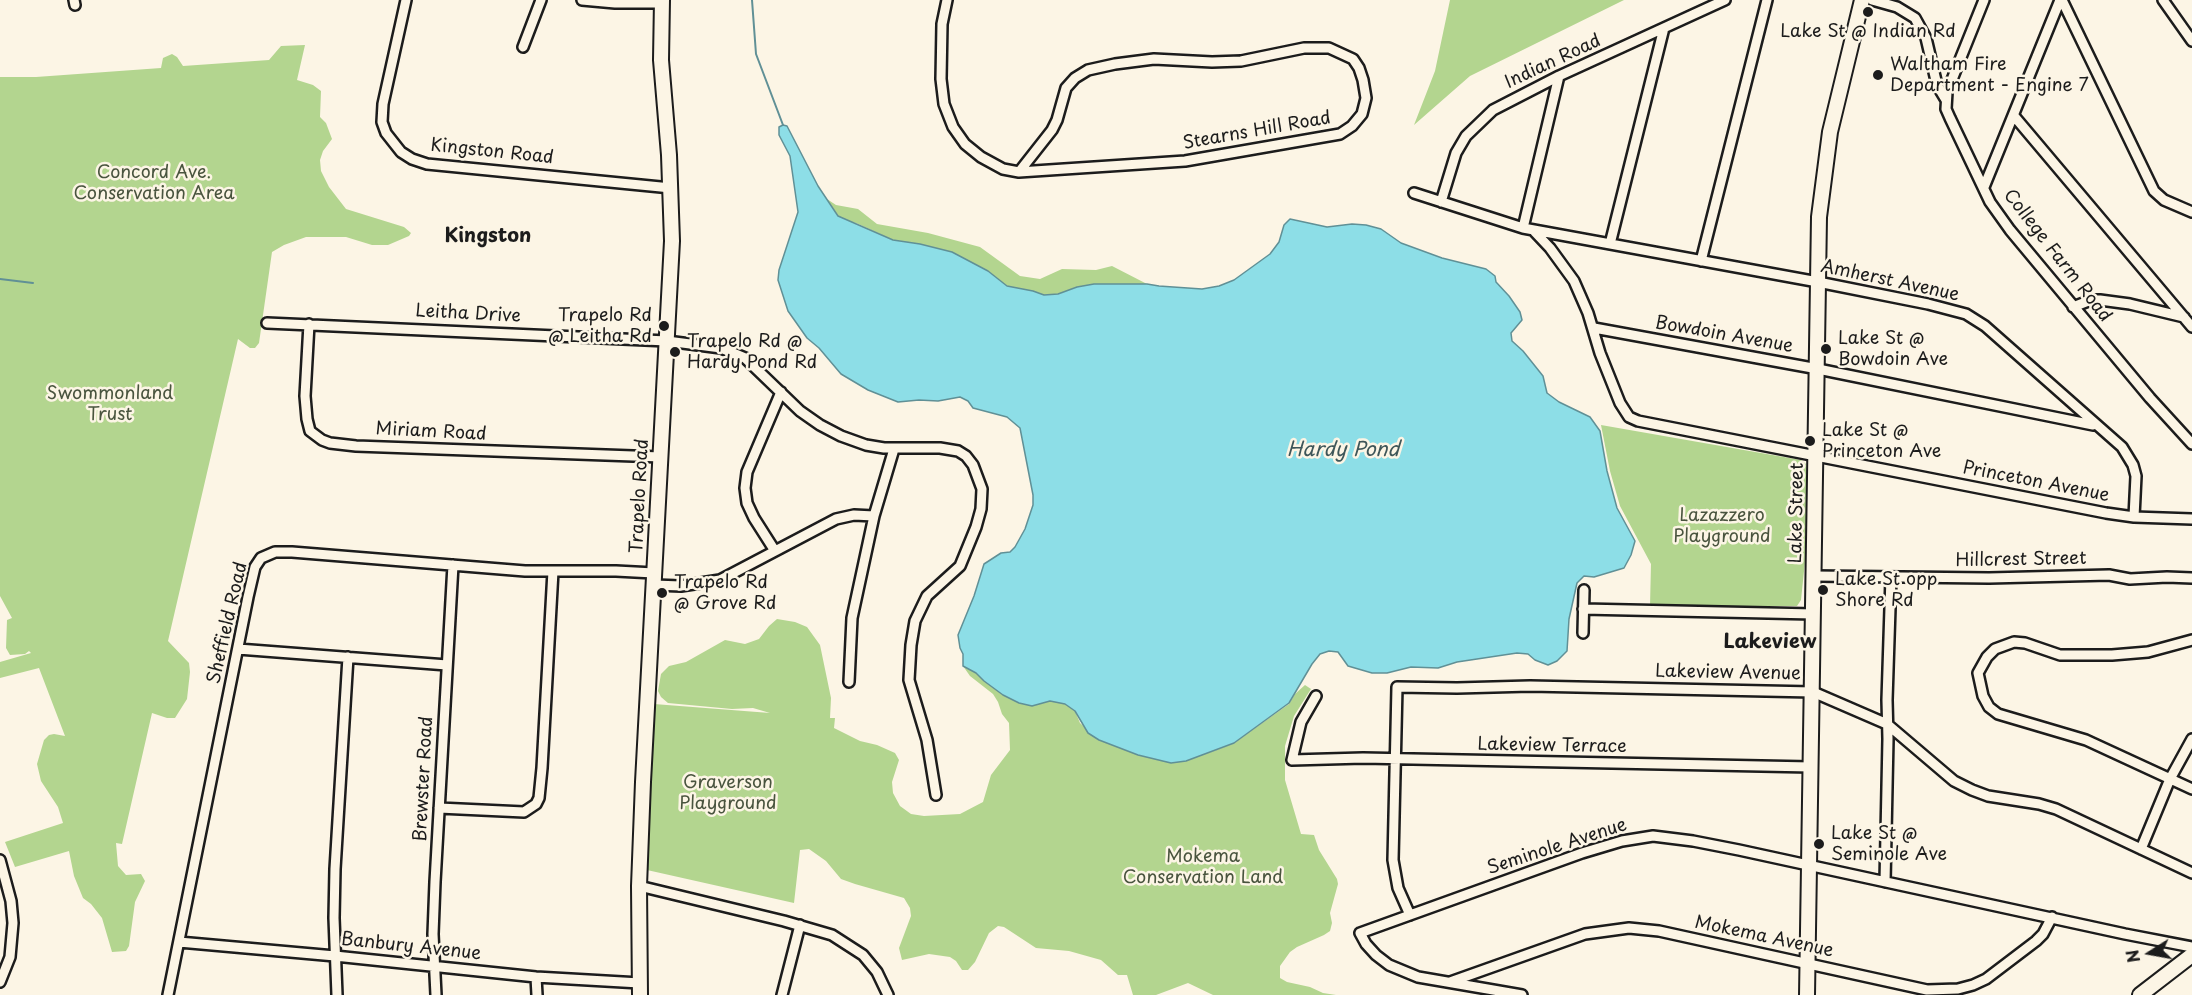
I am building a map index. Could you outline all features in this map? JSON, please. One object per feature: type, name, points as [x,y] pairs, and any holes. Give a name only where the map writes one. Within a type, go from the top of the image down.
[{"type":"street","name":"Kingston Road","points":[[406,0],[383,104],[382,122],[386,134],[401,152],[427,164],[671,188]]},
{"type":"street","points":[[524,47],[541,0]]},
{"type":"street","points":[[582,0],[615,3],[662,2]]},
{"type":"street","name":"Stearns Hill Road","points":[[946,0],[942,24],[941,79],[944,104],[953,127],[965,144],[981,157],[1003,169],[1019,172],[1185,161],[1340,134],[1352,126],[1362,114],[1366,98],[1363,80],[1353,59],[1329,48],[1304,48],[1241,61],[1154,59],[1088,70],[1065,88],[1057,120],[1052,130],[1019,172]]},
{"type":"street","name":"Indian Road","points":[[1441,202],[1456,153],[1466,136],[1480,121],[1508,100],[1725,0]]},
{"type":"street","points":[[1701,261],[1767,0]]},
{"type":"street","name":"Lake Street","points":[[1806,995],[1813,692],[1819,217],[1826,153],[1834,112],[1862,0]]},
{"type":"street","points":[[1872,0],[1897,7],[1915,18],[1926,38],[1936,85],[1946,100]]},
{"type":"street","points":[[1946,100],[1984,0]]},
{"type":"street","points":[[1984,187],[2061,0]]},
{"type":"street","points":[[2061,0],[2150,185],[2164,200],[2192,212]]},
{"type":"street","points":[[2163,0],[2192,41]]},
{"type":"street","name":"Trapelo Road","points":[[640,989],[639,886],[672,241],[671,188],[661,60],[662,2]]},
{"type":"street","points":[[1610,244],[1664,28]]},
{"type":"street","points":[[1523,228],[1559,76]]},
{"type":"street","name":"College Farm Road","points":[[1946,100],[1950,118],[1990,202],[2010,230],[2150,398],[2192,444]]},
{"type":"street","points":[[2014,116],[2187,317],[2192,327]]},
{"type":"street","name":"Amherst Avenue","points":[[1414,193],[1523,228],[1818,282],[1966,314],[1985,326],[2095,426],[2122,447],[2133,465],[2136,484],[2134,517]]},
{"type":"street","points":[[1533,230],[1550,248],[1574,281],[1594,328]]},
{"type":"street","points":[[2073,307],[2091,300],[2100,300],[2130,304],[2187,317]]},
{"type":"street","name":"Leitha Drive","points":[[267,323],[693,343],[732,351],[745,358],[800,411],[841,436],[866,445],[894,449],[940,448],[958,451],[966,456],[973,465],[982,489],[981,509],[960,566],[927,596],[915,621],[909,680],[927,740],[936,795]]},
{"type":"street","name":"Miriam Road","points":[[309,324],[307,419],[310,431],[321,440],[356,446],[661,457]]},
{"type":"street","name":"Bowdoin Avenue","points":[[1594,328],[1818,369],[2095,426]]},
{"type":"street","name":"Princeton Avenue","points":[[1594,328],[1600,353],[1620,403],[1629,417],[1647,423],[2043,502],[2134,517],[2192,519]]},
{"type":"street","points":[[775,551],[754,518],[747,503],[745,488],[747,472],[781,392]]},
{"type":"street","points":[[849,682],[852,618],[874,516],[894,449]]},
{"type":"street","name":"Sheffield Road","points":[[168,995],[255,567],[261,558],[269,553],[292,552],[654,579],[681,586],[720,580],[836,519],[854,515],[874,516]]},
{"type":"street","name":"Brewster Road","points":[[436,995],[433,934],[453,565]]},
{"type":"street","points":[[439,808],[524,812],[536,804],[542,768],[553,571]]},
{"type":"street","name":"Hillcrest Street","points":[[1814,576],[1989,578],[2109,575],[2130,579],[2192,578]]},
{"type":"street","points":[[1885,882],[1891,577]]},
{"type":"street","points":[[1583,633],[1584,590]]},
{"type":"street","points":[[1584,609],[1814,614]]},
{"type":"street","points":[[2192,640],[2136,654],[2090,655],[2060,655],[2014,642],[1995,649],[1987,657],[1978,673],[1983,696],[1989,707],[1998,714],[2086,740],[2192,789]]},
{"type":"street","points":[[238,649],[447,665]]},
{"type":"street","points":[[337,995],[335,869],[348,657]]},
{"type":"street","name":"Lakeview Avenue","points":[[1395,759],[1396,687],[1530,686],[1813,692],[1887,724],[1934,765],[1963,785],[1988,796],[2056,809],[2192,873]]},
{"type":"street","name":"Lakeview Terrace","points":[[1316,696],[1301,722],[1292,760],[1363,758],[1811,767]]},
{"type":"street","points":[[2141,849],[2170,779],[2192,739]]},
{"type":"street","points":[[1395,759],[1393,860],[1398,888],[1410,915]]},
{"type":"street","name":"Seminole Avenue","points":[[1448,982],[1418,977],[1389,965],[1376,955],[1360,933],[1582,853],[1640,837],[1653,836],[1693,841],[2192,947]]},
{"type":"street","points":[[0,860],[11,901],[13,922],[10,957],[0,982]]},
{"type":"street","points":[[639,886],[800,925],[832,935],[855,948],[869,962],[884,984],[888,995]]},
{"type":"street","name":"Mokema Avenue","points":[[1448,982],[1585,934],[1615,929],[1659,931],[1927,990],[1958,989],[1986,979],[2036,941],[2043,934],[2052,917]]},
{"type":"street","points":[[782,995],[800,925]]},
{"type":"street","name":"Banbury Avenue","points":[[179,942],[435,966],[640,989]]},
{"type":"street","points":[[2140,995],[2192,955]]},
{"type":"street","points":[[536,977],[537,995]]},
{"type":"street","points":[[1448,982],[1522,995]]},
{"type":"green space","points":[[1450,0],[1624,0],[1470,76],[1414,125],[1435,71]]},
{"type":"green space","points":[[305,45],[297,80],[313,85],[321,91],[320,117],[326,123],[332,139],[323,151],[320,160],[321,171],[329,187],[346,209],[404,227],[411,233],[388,245],[372,245],[346,237],[306,237],[272,252],[259,343],[255,348],[250,348],[238,339],[168,641],[189,663],[187,699],[175,718],[152,713],[122,844],[116,843],[118,866],[126,875],[141,874],[145,881],[135,902],[129,946],[126,951],[112,952],[102,918],[83,898],[74,876],[69,851],[15,867],[5,842],[63,823],[58,807],[41,781],[37,764],[44,740],[49,735],[65,736],[39,668],[0,678],[0,662],[31,653],[29,651],[25,654],[10,655],[6,648],[7,620],[12,618],[0,596],[0,77],[36,77],[161,68],[163,58],[172,54],[183,66],[269,60],[281,46]]},
{"type":"green space","points":[[827,199],[836,205],[858,209],[877,224],[928,233],[980,247],[1020,276],[1040,279],[1062,269],[1096,270],[1112,266],[1147,284],[1094,284],[1058,294],[1044,295],[1020,290],[1007,286],[988,271],[952,252],[893,240],[856,223],[845,221],[838,216]]},
{"type":"green space","name":"Lazazzero Playground","points":[[1601,425],[1801,460],[1806,464],[1806,552],[1801,600],[1797,606],[1650,606],[1651,564],[1620,506]]},
{"type":"green space","points":[[777,619],[807,627],[820,645],[831,698],[830,718],[835,718],[834,728],[860,741],[895,753],[899,760],[892,782],[893,793],[900,806],[911,814],[924,816],[960,814],[983,802],[991,775],[1010,750],[1009,723],[1002,714],[998,702],[993,694],[970,676],[963,666],[976,673],[984,681],[1032,706],[1050,701],[1065,704],[1075,711],[1080,723],[1099,740],[1138,755],[1208,753],[1219,749],[1234,743],[1289,704],[1295,694],[1305,685],[1311,689],[1294,716],[1285,746],[1285,780],[1301,834],[1314,835],[1319,850],[1338,884],[1330,913],[1332,923],[1330,931],[1290,952],[1280,966],[1280,978],[1323,993],[1336,995],[1213,995],[1188,983],[1156,995],[1133,995],[1127,975],[1118,975],[1101,960],[1069,951],[1036,948],[1004,927],[998,926],[989,933],[975,962],[968,970],[962,970],[950,957],[929,954],[902,960],[899,948],[911,916],[910,908],[904,898],[841,879],[826,861],[809,849],[800,850],[794,903],[647,870],[654,704],[770,713],[753,708],[732,709],[668,703],[658,691],[661,674],[669,666],[686,662],[725,640],[745,644],[759,639]]},
{"type":"water","name":"Hardy Pond","points":[[787,126],[818,186],[838,216],[893,240],[952,252],[988,271],[1007,286],[1044,295],[1058,294],[1094,284],[1147,284],[1202,289],[1219,286],[1234,280],[1270,254],[1279,242],[1284,225],[1290,219],[1327,227],[1366,225],[1381,229],[1401,243],[1442,258],[1486,269],[1495,276],[1496,282],[1520,312],[1522,320],[1511,333],[1512,341],[1543,376],[1547,393],[1559,402],[1590,417],[1600,431],[1617,508],[1635,541],[1631,555],[1624,568],[1594,577],[1584,576],[1577,583],[1569,619],[1567,651],[1557,661],[1548,665],[1535,660],[1528,654],[1517,653],[1457,662],[1438,668],[1411,667],[1387,673],[1372,673],[1348,666],[1338,652],[1329,651],[1320,654],[1312,664],[1289,703],[1234,743],[1186,761],[1171,763],[1138,755],[1099,740],[1088,733],[1075,711],[1065,704],[1050,701],[1032,706],[1019,703],[1003,695],[976,673],[963,666],[963,654],[958,635],[984,564],[1001,553],[1010,552],[1015,547],[1025,529],[1033,505],[1020,428],[1007,417],[973,408],[968,401],[960,397],[938,401],[898,402],[868,390],[841,374],[819,348],[807,338],[788,311],[778,280],[779,270],[798,212],[790,156],[779,135],[779,127]]},
{"type":"waterway","points":[[752,0],[756,54],[783,125]]},
{"type":"waterway","points":[[0,279],[33,283]]},
{"type":"place","name":"Lake St @ Indian Rd","points":[[1868,12]]},
{"type":"place","name":"Waltham Fire Department - Engine 7","points":[[1878,75]]},
{"type":"place","name":"Trapelo Rd @ Leitha Rd","points":[[664,326]]},
{"type":"place","name":"Lake St @ Bowdoin Ave","points":[[1826,349]]},
{"type":"place","name":"Trapelo Rd @ Hardy Pond Rd","points":[[675,352]]},
{"type":"place","name":"Lake St @ Princeton Ave","points":[[1810,441]]},
{"type":"place","name":"Lake St opp Shore Rd","points":[[1823,590]]},
{"type":"place","name":"Trapelo Rd @ Grove Rd","points":[[662,593]]},
{"type":"place","name":"Lake St @ Seminole Ave","points":[[1819,844]]},
{"type":"district","name":"Kingston","points":[[488,236]]},
{"type":"district","name":"Lakeview","points":[[1770,642]]},
{"type":"park label","name":"Concord Ave. Conservation Area","points":[[154,183]]},
{"type":"park label","name":"Swommonland Trust","points":[[110,404]]},
{"type":"park label","name":"Graverson Playground","points":[[728,793]]},
{"type":"park label","name":"Mokema Conservation Land","points":[[1203,867]]}]
